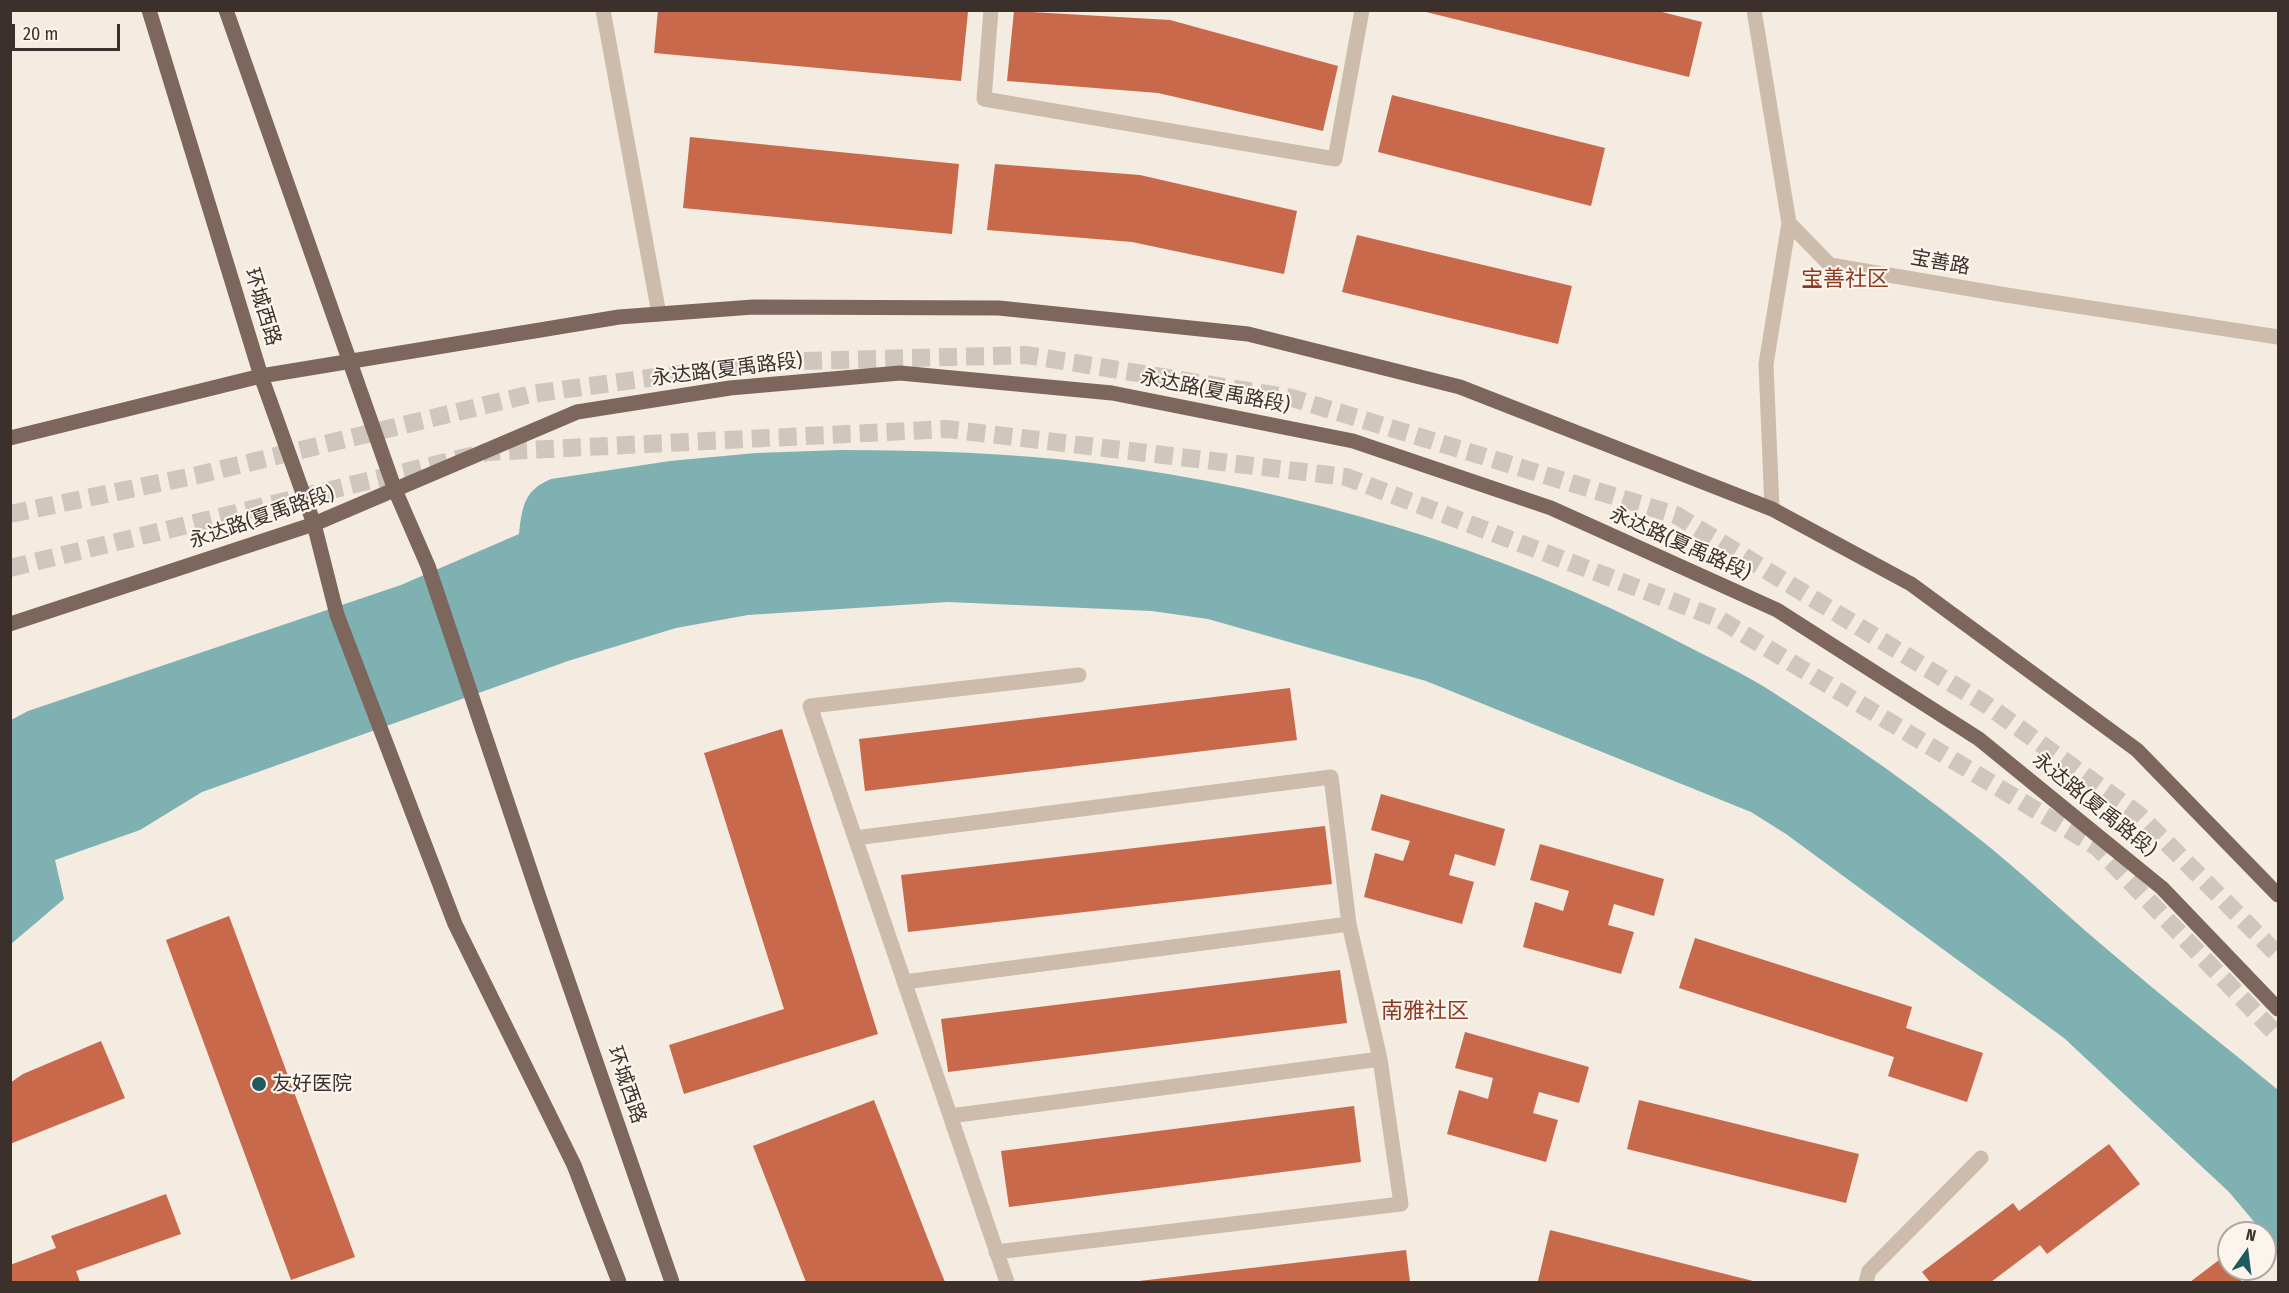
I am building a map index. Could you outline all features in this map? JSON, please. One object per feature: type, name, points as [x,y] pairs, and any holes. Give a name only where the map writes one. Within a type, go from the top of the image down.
[{"type":"main road","name":"环城西路","points":[[149,10],[261,376],[314,524],[338,615],[455,924],[574,1165],[619,1282]]},
{"type":"main road","points":[[226,10],[395,490]]},
{"type":"main road","points":[[10,438],[261,376],[619,317],[753,307],[999,309],[1248,334],[1460,387],[1772,509],[1911,584],[2137,750],[2278,896]]},
{"type":"main road","name":"永达路(夏禹路段)","points":[[10,624],[314,524],[577,412],[730,388],[900,373],[1112,393],[1353,441],[1551,508],[1777,610],[1979,739],[2162,888],[2278,1009]]},
{"type":"main road","name":"环城西路","points":[[395,490],[428,566],[672,1282]]},
{"type":"street","points":[[603,10],[659,314]]},
{"type":"street","points":[[991,10],[984,99],[1335,159],[1362,10]]},
{"type":"street","points":[[1754,10],[1789,224],[1766,364],[1772,509]]},
{"type":"street","name":"宝善路","points":[[1789,224],[1830,265],[2278,337]]},
{"type":"street","points":[[1007,1282],[810,706],[1078,675]]},
{"type":"street","points":[[855,838],[1331,777],[1349,924],[1380,1059],[1401,1204],[996,1252]]},
{"type":"street","points":[[904,982],[1349,924]]},
{"type":"street","points":[[950,1116],[1380,1059]]},
{"type":"street","points":[[1866,1282],[1869,1271],[1981,1158]]},
{"type":"water","points":[[841,450],[1030,457],[1169,474],[1321,506],[1469,551],[1541,578],[1612,609],[1752,679],[1858,749],[1966,828],[2135,973],[2278,1090],[2278,1250],[2277,1221],[2254,1221],[2229,1192],[2064,1038],[1786,834],[1751,812],[1426,681],[1208,619],[1152,611],[948,602],[748,615],[676,628],[568,661],[202,792],[140,830],[55,860],[64,899],[11,944],[11,720],[28,711],[401,585],[519,534],[526,500],[535,488],[551,479],[670,461],[756,453]]},
{"type":"building","points":[[658,10],[968,12],[961,81],[654,53]]},
{"type":"building","points":[[1418,10],[1654,10],[1702,22],[1689,77]]},
{"type":"building","points":[[1014,11],[1170,20],[1338,66],[1323,131],[1158,93],[1007,81]]},
{"type":"building","points":[[1392,95],[1605,148],[1591,206],[1378,152]]},
{"type":"building","points":[[690,137],[959,164],[952,234],[683,208]]},
{"type":"building","points":[[995,164],[1140,175],[1297,211],[1284,274],[1132,242],[987,230]]},
{"type":"building","points":[[1357,235],[1572,286],[1558,344],[1342,292]]},
{"type":"building","points":[[1290,688],[1297,740],[865,791],[859,739]]},
{"type":"building","points":[[782,729],[878,1034],[684,1094],[669,1045],[784,1009],[704,753]]},
{"type":"building","points":[[1381,794],[1505,829],[1495,866],[1455,854],[1449,875],[1474,882],[1462,924],[1364,897],[1375,853],[1403,861],[1410,841],[1371,830]]},
{"type":"building","points":[[1325,826],[1332,884],[908,932],[901,875]]},
{"type":"building","points":[[1540,844],[1664,879],[1654,916],[1614,904],[1608,925],[1634,932],[1621,974],[1523,947],[1535,902],[1563,911],[1569,891],[1530,880]]},
{"type":"building","points":[[229,916],[355,1257],[291,1280],[166,940]]},
{"type":"building","points":[[1695,938],[1912,1007],[1906,1028],[1983,1053],[1967,1102],[1888,1076],[1894,1057],[1679,988]]},
{"type":"building","points":[[1340,970],[1347,1023],[948,1072],[941,1019]]},
{"type":"building","points":[[1465,1032],[1589,1067],[1579,1103],[1539,1092],[1533,1113],[1558,1120],[1546,1162],[1447,1134],[1459,1090],[1488,1099],[1493,1078],[1455,1068]]},
{"type":"building","points":[[101,1041],[125,1098],[10,1144],[10,1083],[23,1074]]},
{"type":"building","points":[[874,1100],[945,1282],[806,1282],[753,1146]]},
{"type":"building","points":[[1639,1100],[1859,1154],[1846,1203],[1627,1149]]},
{"type":"building","points":[[1354,1106],[1361,1162],[1009,1207],[1001,1151]]},
{"type":"building","points":[[2109,1144],[2140,1184],[2047,1254],[2040,1245],[1991,1282],[1930,1282],[1922,1272],[2013,1203],[2019,1211]]},
{"type":"building","points":[[166,1194],[181,1234],[76,1271],[80,1282],[10,1282],[10,1265],[56,1248],[51,1236]]},
{"type":"building","points":[[1550,1230],[1757,1282],[1538,1281]]},
{"type":"building","points":[[1406,1250],[1410,1282],[1139,1281]]},
{"type":"building","points":[[2217,1262],[2217,1281],[2242,1282],[2190,1282]]},
{"type":"tunnel","points":[[10,514],[198,475],[531,394],[767,362],[1026,355],[1292,398],[1676,515],[1987,705],[2138,814],[2278,955]]},
{"type":"tunnel","points":[[10,568],[487,452],[947,429],[1346,477],[1719,619],[2097,847],[2278,1036]]},
{"type":"place","name":"友好医院","points":[[259,1084]]},
{"type":"district","name":"宝善社区","points":[[1845,280]]},
{"type":"district","name":"南雅社区","points":[[1425,1012]]}]
